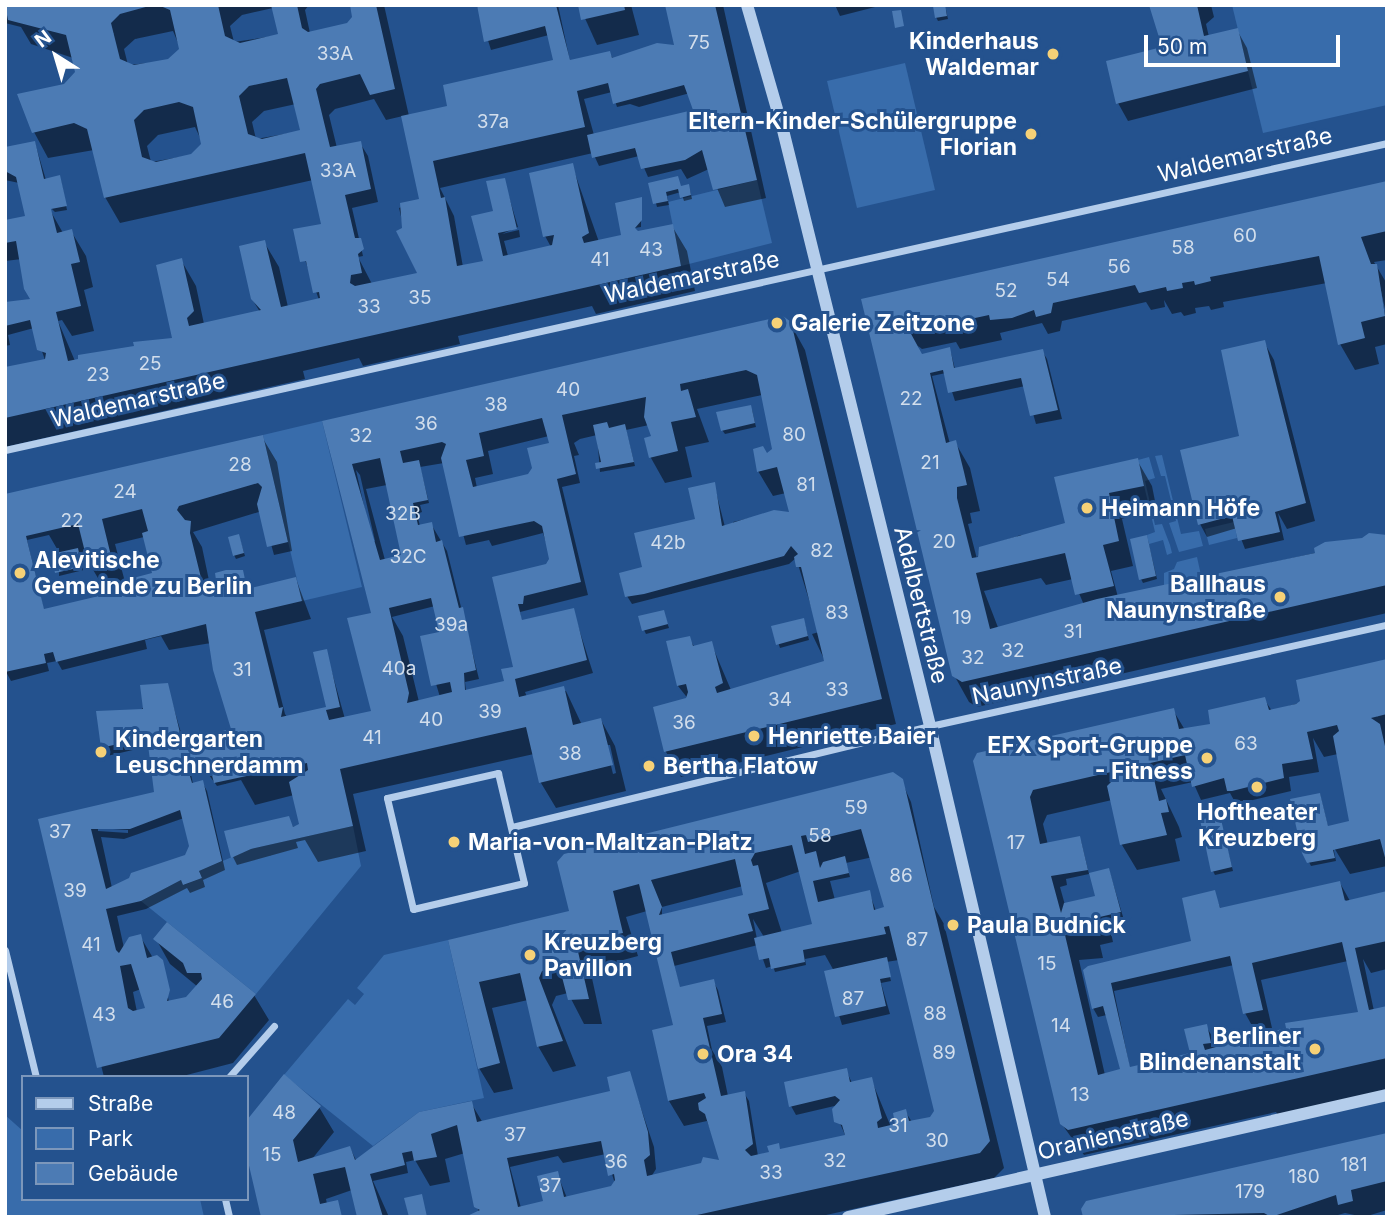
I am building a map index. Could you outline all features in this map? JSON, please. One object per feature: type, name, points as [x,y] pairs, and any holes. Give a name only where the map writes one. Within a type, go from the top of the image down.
[{"type":"street","name":"Adalbertstraße","points":[[747,5],[930,726],[1045,1217]]},
{"type":"street","name":"Waldemarstraße","points":[[5,450],[1387,143]]},
{"type":"street","name":"Naunynstraße","points":[[512,827],[930,726],[1387,625]]},
{"type":"street","points":[[498,773],[512,827],[524,883],[413,909],[387,798],[498,773]]},
{"type":"street","points":[[5,950],[36,1075]]},
{"type":"street","points":[[231,1075],[274,1026]]},
{"type":"street","name":"Oranienstraße","points":[[848,1217],[1387,1095]]},
{"type":"green space","points":[[1232,5],[1387,5],[1387,105],[1263,133]]},
{"type":"green space","points":[[905,63],[935,190],[857,208],[827,81]]},
{"type":"green space","points":[[757,180],[772,243],[681,266],[668,202]]},
{"type":"green space","points":[[322,421],[362,587],[302,601],[263,435]]},
{"type":"green space","points":[[1162,455],[1181,534],[1199,531],[1203,546],[1179,552],[1169,523],[1176,521],[1165,476],[1161,476],[1155,456]]},
{"type":"green space","points":[[1149,457],[1155,478],[1145,481],[1155,525],[1162,524],[1170,545],[1172,553],[1167,555],[1163,540],[1149,544],[1147,535],[1155,532],[1138,460]]},
{"type":"green space","points":[[1234,522],[1237,538],[1209,545],[1205,529]]},
{"type":"green space","points":[[1197,557],[1202,580],[1164,587],[1164,573],[1174,569],[1177,562]]},
{"type":"green space","points":[[353,826],[361,866],[256,994],[141,901],[181,880],[184,885],[202,878],[199,871],[251,849]]},
{"type":"green space","points":[[448,940],[484,1098],[419,1112],[373,1146],[284,1075],[348,999],[355,1005],[364,994],[357,988],[384,955]]},
{"type":"green space","points":[[5,1115],[21,1129],[21,1201],[200,1201],[204,1217],[5,1217]]},
{"type":"building","points":[[5,5],[153,5],[120,14],[111,23],[120,59],[134,65],[168,59],[179,49],[170,10],[158,5],[218,5],[225,36],[240,43],[278,34],[271,5],[297,5],[302,28],[308,32],[347,23],[352,17],[350,5],[376,5],[395,89],[370,95],[360,74],[320,84],[316,89],[330,147],[361,141],[371,189],[345,195],[355,238],[361,238],[364,249],[358,254],[362,273],[351,275],[350,283],[355,286],[417,273],[396,231],[402,228],[400,203],[419,199],[401,116],[447,106],[443,85],[553,60],[545,26],[484,42],[477,5],[556,5],[570,60],[610,51],[612,58],[657,43],[674,45],[665,5],[715,5],[757,180],[713,190],[702,150],[685,160],[641,169],[635,148],[592,158],[587,135],[693,110],[684,85],[613,104],[608,83],[577,91],[585,127],[433,161],[441,198],[445,197],[457,266],[483,261],[471,216],[493,211],[486,181],[505,178],[517,229],[498,233],[503,256],[552,245],[554,235],[543,237],[529,173],[573,163],[589,233],[582,237],[584,243],[621,235],[615,203],[642,197],[642,220],[635,228],[638,231],[673,224],[681,266],[5,418],[5,367],[45,359],[46,353],[37,350],[30,320],[5,326],[5,302],[30,299],[24,289],[16,241],[5,243],[5,220],[25,216],[16,177],[5,171],[5,147],[35,141],[44,179],[60,175],[67,206],[51,209],[57,233],[72,229],[80,262],[71,264],[81,306],[56,312],[68,361],[78,359],[78,355],[134,346],[133,342],[172,338],[156,265],[182,258],[194,311],[187,318],[189,326],[261,310],[251,299],[239,246],[265,240],[281,307],[320,298],[319,292],[313,293],[306,261],[300,262],[293,229],[321,224],[305,153],[104,198],[87,129],[74,123],[32,133],[17,94],[64,84],[75,72],[66,35],[8,20]],"holes":[[[287,78],[300,130],[262,139],[248,134],[239,96],[249,86]],[[179,102],[193,107],[201,144],[191,154],[156,162],[142,157],[134,120],[144,110]]]},
{"type":"building","points":[[578,5],[624,5],[625,10],[581,20]]},
{"type":"building","points":[[945,5],[947,16],[935,18],[933,6]]},
{"type":"building","points":[[1149,5],[1197,5],[1204,36],[1238,28],[1248,71],[1116,104],[1106,61],[1162,47]]},
{"type":"building","points":[[901,10],[904,26],[895,28],[892,11]]},
{"type":"building","points":[[678,176],[681,186],[689,184],[691,195],[680,198],[678,189],[666,192],[668,201],[653,204],[648,183]]},
{"type":"building","points":[[1387,181],[1387,231],[1361,237],[1371,264],[1377,264],[1385,316],[1361,322],[1365,338],[1338,345],[1319,256],[1210,277],[1211,281],[1195,285],[1194,281],[1182,283],[1183,288],[1167,291],[1166,287],[1139,293],[1135,285],[1053,303],[1051,313],[1036,317],[1034,310],[1012,318],[990,320],[989,315],[910,332],[922,354],[950,347],[954,368],[1043,349],[1058,410],[1030,416],[1021,378],[948,393],[943,370],[930,373],[946,443],[956,440],[967,485],[957,487],[957,498],[972,558],[978,557],[979,547],[1065,523],[1054,477],[1138,458],[1144,486],[1109,493],[1119,541],[1103,545],[1114,586],[1075,595],[1065,553],[976,573],[990,629],[1097,599],[1315,553],[1314,548],[1325,542],[1362,538],[1369,533],[1387,535],[1387,585],[962,682],[952,676],[861,299]]},
{"type":"building","points":[[783,316],[791,322],[882,699],[664,752],[653,707],[686,698],[688,692],[686,684],[677,686],[666,641],[690,636],[693,646],[712,641],[723,683],[715,687],[717,693],[824,661],[801,567],[796,567],[794,557],[798,554],[791,546],[784,556],[625,597],[619,573],[642,567],[634,533],[695,519],[688,488],[715,482],[722,526],[774,510],[789,512],[777,467],[757,472],[753,449],[763,446],[767,453],[772,449],[757,375],[746,370],[680,384],[681,391],[688,389],[696,417],[671,422],[678,451],[649,458],[644,438],[651,436],[644,417],[646,397],[562,415],[576,474],[557,479],[581,582],[524,596],[523,604],[518,604],[522,620],[574,608],[587,660],[515,679],[519,697],[564,686],[573,725],[601,718],[613,765],[539,783],[526,727],[340,769],[353,826],[251,849],[231,858],[224,831],[289,816],[293,827],[299,824],[289,782],[308,770],[307,763],[214,783],[208,760],[187,766],[192,783],[203,780],[222,861],[199,871],[202,878],[183,885],[181,880],[141,901],[106,909],[116,950],[119,953],[129,937],[141,934],[147,958],[157,955],[163,960],[170,990],[167,1001],[186,997],[202,979],[201,973],[187,973],[183,963],[153,939],[167,922],[256,994],[219,1038],[97,1068],[38,819],[154,792],[147,737],[101,748],[96,711],[143,709],[140,685],[168,683],[182,741],[231,729],[213,670],[206,624],[56,662],[53,652],[44,654],[46,663],[5,672],[5,494],[263,435],[288,542],[267,547],[257,504],[262,487],[258,483],[179,506],[177,510],[185,520],[191,521],[190,533],[204,590],[217,587],[215,573],[226,570],[243,570],[247,589],[296,577],[302,601],[255,612],[279,708],[283,707],[281,717],[326,707],[313,652],[327,649],[340,707],[326,710],[329,720],[371,711],[347,618],[371,613],[322,421]],"holes":[[[542,418],[549,443],[527,448],[532,468],[528,474],[473,487],[466,460],[484,456],[479,433]],[[442,442],[446,444],[441,458],[459,537],[534,521],[542,526],[549,559],[546,564],[492,577],[513,667],[501,669],[504,681],[465,690],[464,673],[476,670],[463,607],[459,608],[442,540],[436,542],[432,522],[418,525],[413,503],[428,500],[419,460],[403,463],[400,451]],[[380,458],[401,555],[380,560],[352,464]],[[142,509],[148,531],[142,533],[152,573],[118,582],[120,591],[44,609],[26,536],[78,524],[85,552],[79,553],[78,548],[51,554],[55,573],[112,560],[102,519]],[[431,598],[439,632],[420,636],[431,686],[450,682],[452,692],[407,703],[409,693],[389,608]],[[180,810],[189,846],[185,855],[131,873],[129,878],[106,889],[91,829],[130,829]],[[131,964],[145,1008],[133,1011],[128,1008],[120,966]]]},
{"type":"building","points":[[1265,340],[1306,503],[1275,512],[1280,532],[1238,541],[1232,516],[1198,525],[1180,450],[1239,436],[1221,350]]},
{"type":"building","points":[[751,405],[755,423],[721,431],[716,412]]},
{"type":"building","points":[[607,422],[609,428],[625,424],[634,462],[596,469],[595,463],[601,462],[593,425]]},
{"type":"building","points":[[239,534],[244,553],[233,556],[228,537]]},
{"type":"building","points":[[1147,535],[1156,576],[1139,580],[1130,539]]},
{"type":"building","points":[[664,610],[668,624],[642,631],[638,616]]},
{"type":"building","points":[[804,618],[808,636],[776,645],[771,626]]},
{"type":"building","points":[[1387,659],[1387,714],[1371,718],[1380,724],[1387,755],[1387,865],[1380,839],[1333,850],[1335,858],[1307,863],[1302,853],[1290,799],[1320,793],[1328,826],[1349,821],[1333,736],[1339,731],[1337,725],[1307,732],[1313,759],[1282,764],[1284,778],[1232,791],[1227,791],[1224,778],[1192,787],[1185,755],[1146,764],[1152,770],[1159,801],[1166,799],[1169,812],[1161,813],[1167,835],[1120,845],[1107,786],[1116,777],[1111,772],[1033,790],[1030,797],[1040,844],[1080,836],[1088,870],[1051,876],[1061,913],[1064,903],[1095,896],[1089,873],[1109,868],[1121,912],[1087,920],[1090,933],[1065,935],[1098,1075],[1120,1069],[1103,1006],[1092,1009],[1083,970],[1088,966],[1191,941],[1182,898],[1215,890],[1220,908],[1340,881],[1345,901],[1387,891],[1387,941],[1355,948],[1369,1010],[1387,1006],[1387,1058],[1068,1130],[1060,1124],[973,761],[977,753],[1174,708],[1179,729],[1210,724],[1208,710],[1265,697],[1269,710],[1296,704],[1300,701],[1296,680]],"holes":[[[1342,942],[1358,1012],[1285,1023],[1286,1028],[1205,1050],[1203,1044],[1211,1043],[1207,1024],[1184,1029],[1190,1053],[1130,1067],[1111,983],[1230,956],[1243,1014],[1263,1010],[1252,963]]]},
{"type":"building","points":[[893,772],[903,779],[990,1141],[980,1153],[688,1217],[465,1217],[480,1210],[474,1207],[457,1125],[431,1134],[437,1157],[414,1161],[412,1151],[402,1153],[405,1165],[370,1174],[383,1217],[357,1217],[345,1167],[313,1174],[320,1204],[338,1200],[342,1217],[261,1217],[248,1161],[248,1119],[284,1074],[321,1106],[293,1140],[298,1162],[350,1146],[355,1160],[419,1112],[472,1101],[477,1122],[610,1091],[607,1077],[630,1071],[648,1132],[650,1155],[644,1160],[647,1176],[701,1163],[703,1157],[719,1160],[705,1114],[699,1110],[698,1103],[706,1098],[704,1093],[668,1101],[652,1030],[673,1025],[639,884],[613,891],[623,933],[576,943],[589,999],[568,1000],[562,977],[567,971],[561,967],[542,971],[539,978],[563,1041],[537,1047],[520,973],[479,982],[500,1063],[478,1069],[448,940],[569,911],[557,862],[564,854]],"holes":[[[861,829],[884,907],[874,910],[870,890],[818,902],[813,881],[849,873],[845,856],[823,862],[820,868],[816,851],[805,854],[801,836],[806,835],[808,842]],[[792,845],[812,924],[754,938],[759,960],[769,958],[771,969],[805,962],[803,950],[886,934],[884,927],[889,926],[934,1111],[930,1117],[909,1121],[906,1109],[893,1113],[895,1124],[878,1128],[877,1122],[882,1118],[872,1077],[850,1082],[847,1068],[784,1082],[789,1107],[835,1096],[840,1100],[832,1109],[834,1122],[842,1125],[845,1135],[780,1149],[779,1143],[767,1146],[769,1152],[751,1156],[745,1150],[753,1144],[745,1091],[721,1096],[703,1018],[722,1014],[714,979],[680,987],[671,952],[753,931],[748,914],[769,909],[758,865],[753,866],[751,860],[755,853]],[[735,859],[743,895],[659,915],[662,907],[651,880]],[[601,1141],[608,1176],[614,1174],[615,1180],[611,1186],[564,1197],[558,1171],[537,1176],[543,1201],[518,1207],[507,1158]]]},
{"type":"building","points":[[1220,815],[1232,867],[1211,872],[1200,820]]},
{"type":"building","points":[[887,957],[891,977],[880,979],[886,1006],[835,1017],[824,971]]},
{"type":"building","points":[[1387,1133],[1387,1181],[1351,1190],[1353,1201],[1338,1205],[1336,1195],[1271,1217],[1264,1213],[1083,1217],[1081,1209],[1086,1201]]},
{"type":"building","points":[[422,1194],[427,1217],[409,1217],[404,1198]]},
{"type":"place","name":"Kinderhaus Waldemar","points":[[1053,54]]},
{"type":"place","name":"Eltern-Kinder-Schülergruppe Florian","points":[[1031,134]]},
{"type":"place","name":"Galerie Zeitzone","points":[[777,323]]},
{"type":"place","name":"Heimann Höfe","points":[[1087,508]]},
{"type":"place","name":"Alevitische Gemeinde zu Berlin","points":[[20,573]]},
{"type":"place","name":"Ballhaus Naunynstraße","points":[[1280,597]]},
{"type":"place","name":"Henriette Baier","points":[[754,736]]},
{"type":"place","name":"Kindergarten Leuschnerdamm","points":[[101,752]]},
{"type":"place","name":"EFX Sport-Gruppe - Fitness","points":[[1207,758]]},
{"type":"place","name":"Bertha Flatow","points":[[649,766]]},
{"type":"place","name":"Hoftheater Kreuzberg","points":[[1257,787]]},
{"type":"place","name":"Maria-von-Maltzan-Platz","points":[[454,842]]},
{"type":"place","name":"Paula Budnick","points":[[953,925]]},
{"type":"place","name":"Kreuzberg Pavillon","points":[[530,955]]},
{"type":"place","name":"Berliner Blindenanstalt","points":[[1315,1049]]},
{"type":"place","name":"Ora 34","points":[[703,1054]]}]
